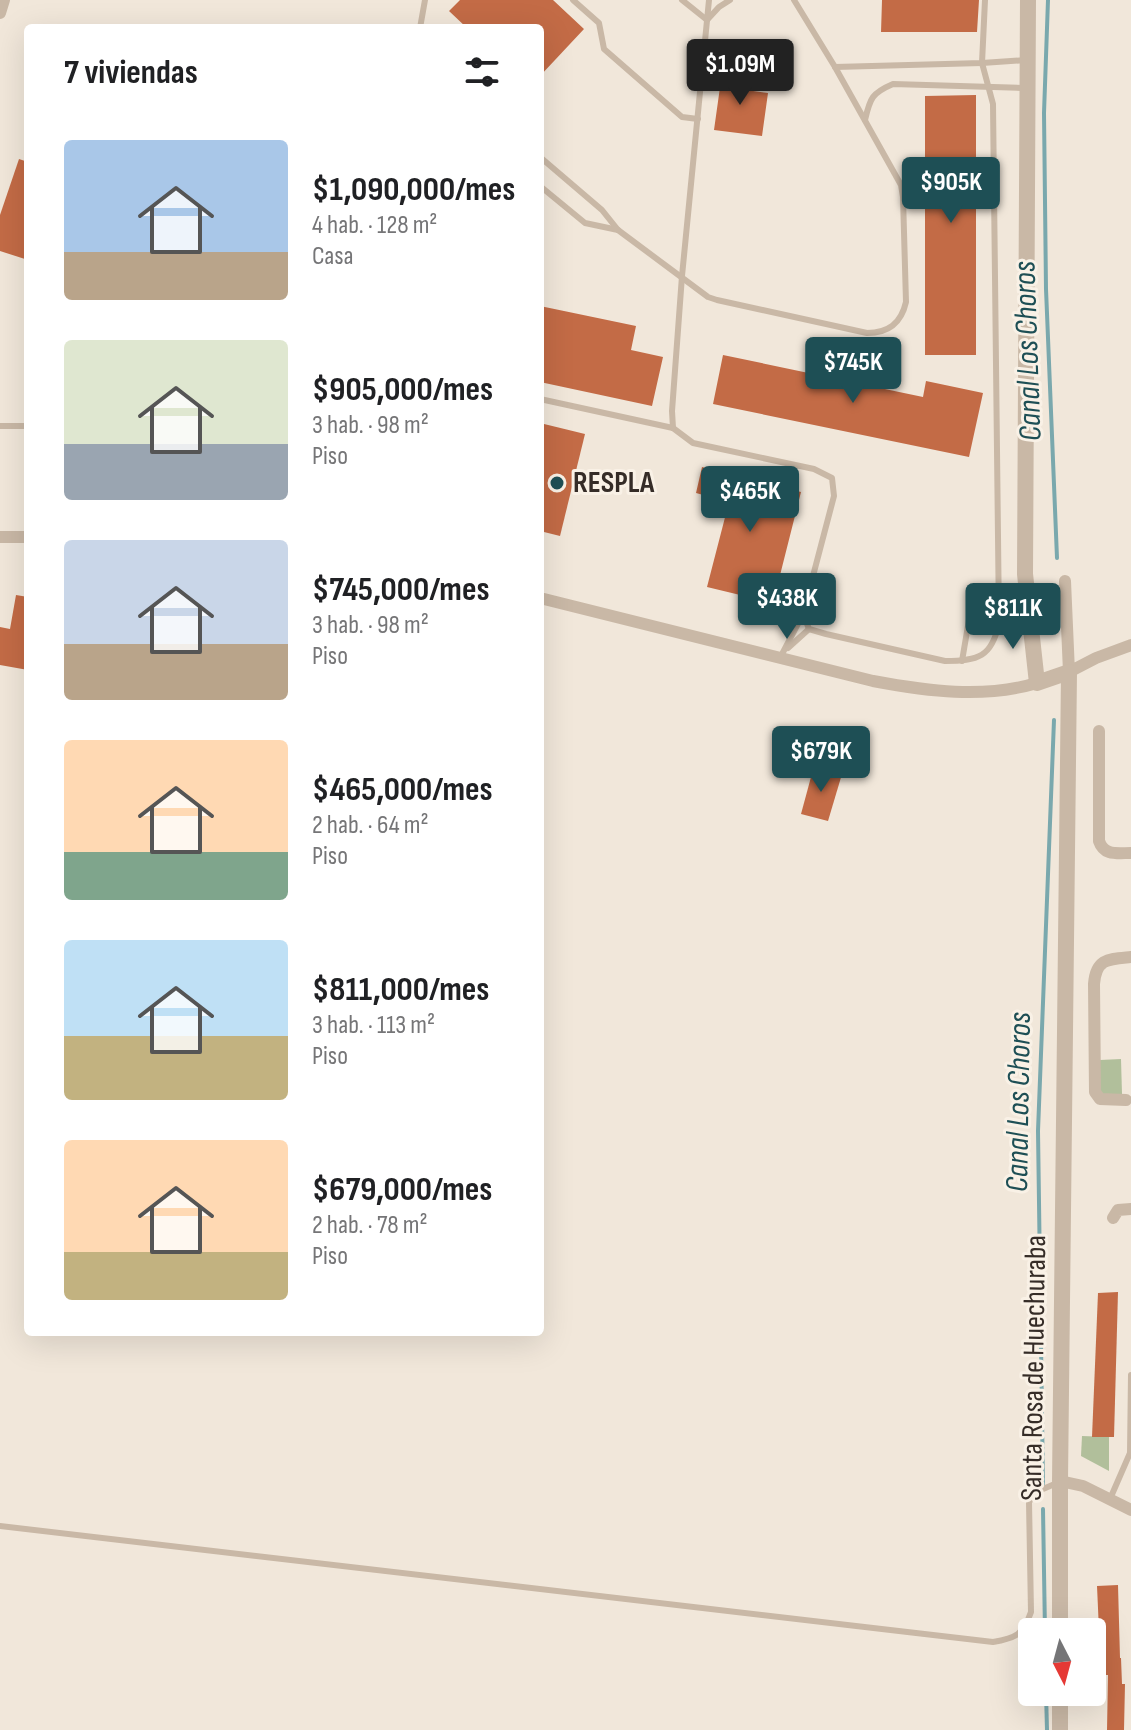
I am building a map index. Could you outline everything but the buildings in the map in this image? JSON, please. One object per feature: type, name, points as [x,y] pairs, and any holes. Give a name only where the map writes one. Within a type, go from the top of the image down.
[{"type":"street","points":[[0,13],[4,0]]},
{"type":"street","points":[[1028,0],[1025,574],[1037,683]]},
{"type":"street","points":[[0,537],[24,537]]},
{"type":"street","name":"Santa Rosa de Huechuraba","points":[[1060,1618],[1069,672],[1065,581]]},
{"type":"street","points":[[544,599],[919,690],[1000,691],[1069,672],[1131,645]]},
{"type":"street","points":[[1099,731],[1099,841],[1102,849],[1109,853],[1131,853]]},
{"type":"street","points":[[1126,1100],[1100,1099],[1095,1092],[1094,984],[1097,968],[1103,962],[1131,957]]},
{"type":"street","points":[[1113,1218],[1118,1210],[1131,1209]]},
{"type":"street","points":[[1060,1481],[1083,1486],[1131,1510]]},
{"type":"street","points":[[1060,1706],[1060,1730]]},
{"type":"lane","points":[[421,24],[425,0]]},
{"type":"lane","points":[[573,0],[599,23],[604,49],[682,117],[698,119]]},
{"type":"lane","points":[[682,0],[707,20]]},
{"type":"lane","points":[[673,428],[682,276],[709,0]]},
{"type":"lane","points":[[707,20],[730,0]]},
{"type":"lane","points":[[809,629],[945,661],[962,661],[979,656],[995,640],[999,623],[993,104],[982,63],[985,0]]},
{"type":"lane","points":[[544,160],[602,210],[618,230],[708,297],[867,333],[889,329],[898,322],[906,302],[901,185],[835,67],[792,1]]},
{"type":"lane","points":[[835,67],[1027,60]]},
{"type":"lane","points":[[865,120],[869,101],[878,91],[893,84],[1026,88]]},
{"type":"lane","points":[[544,189],[585,223],[618,230]]},
{"type":"lane","points":[[544,400],[673,428],[693,443],[814,469],[832,478],[834,496],[803,614],[781,658]]},
{"type":"lane","points":[[0,426],[24,426]]},
{"type":"lane","points":[[962,661],[972,602]]},
{"type":"lane","points":[[803,614],[809,629]]},
{"type":"lane","points":[[781,658],[809,629]]},
{"type":"lane","points":[[1110,1499],[1130,1453],[1131,1375]]},
{"type":"lane","points":[[0,1526],[993,1642],[1009,1639],[1026,1626],[1031,1612],[1029,1502],[1036,1492],[1060,1481]]},
{"type":"green space","points":[[1121,1059],[1122,1094],[1100,1095],[1100,1060]]},
{"type":"green space","points":[[1082,1436],[1109,1437],[1109,1471],[1081,1456]]},
{"type":"waterway","name":"Canal Los Choros","points":[[1048,0],[1044,113],[1046,289],[1057,558]]},
{"type":"waterway","name":"Canal Los Choros","points":[[1043,1485],[1038,1131],[1054,720]]},
{"type":"waterway","name":"Canal Los Choros","points":[[1043,1509],[1045,1618]]},
{"type":"waterway","name":"Canal Los Choros","points":[[1046,1706],[1047,1730]]},
{"type":"place","name":"RESPLA","points":[[557,483]]}]
